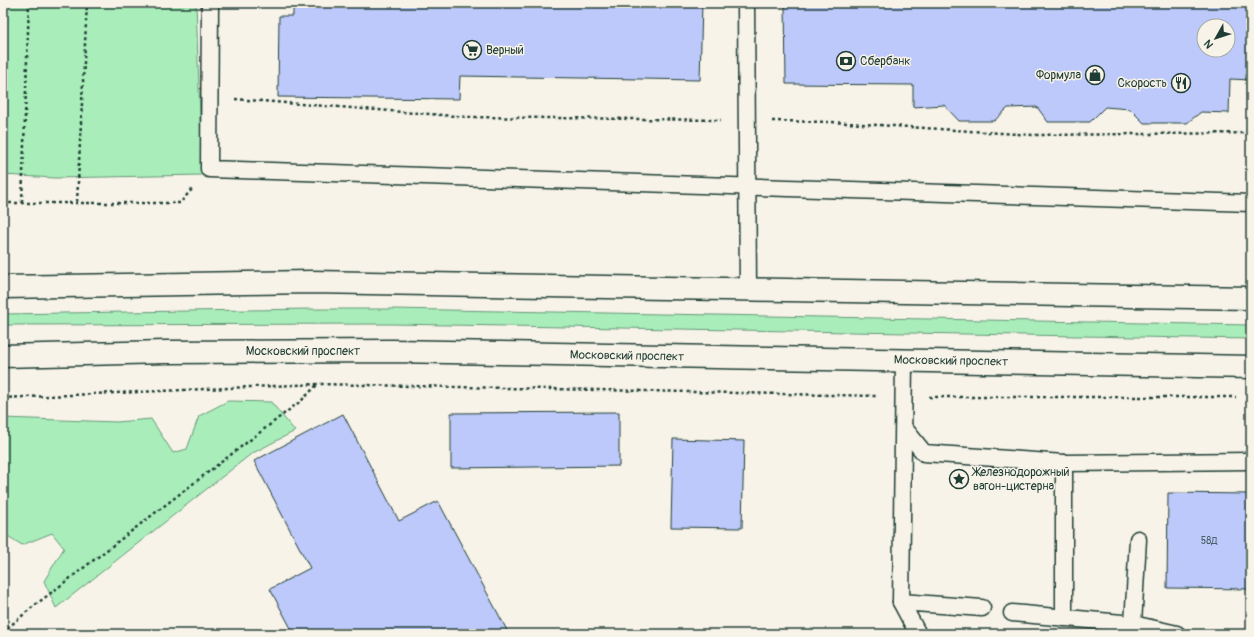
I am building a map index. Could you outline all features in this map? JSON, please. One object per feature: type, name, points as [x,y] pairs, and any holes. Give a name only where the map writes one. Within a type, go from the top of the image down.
[{"type":"main road","points":[[3,287],[311,282],[748,288],[1251,298]]},
{"type":"main road","name":"Московский проспект","points":[[3,356],[165,352],[392,351],[1251,367]]},
{"type":"lane","points":[[210,3],[209,169],[1251,203]]},
{"type":"lane","points":[[746,3],[748,288]]},
{"type":"lane","points":[[904,361],[905,397],[901,602],[918,634]]},
{"type":"lane","points":[[904,428],[924,453],[1064,463],[1251,461]]},
{"type":"lane","points":[[1064,463],[1064,618]]},
{"type":"lane","points":[[1133,624],[1138,540]]},
{"type":"lane","points":[[901,602],[982,608]]},
{"type":"lane","points":[[1012,613],[1133,624],[1177,634]]},
{"type":"path","points":[[22,202],[29,3]]},
{"type":"path","points":[[77,202],[87,3]]},
{"type":"path","points":[[233,98],[468,117],[832,122],[1032,135],[1251,133]]},
{"type":"path","points":[[3,203],[180,203],[209,169]]},
{"type":"path","points":[[3,632],[30,609],[302,400],[318,384]]},
{"type":"path","points":[[3,398],[318,384],[905,397],[1243,398]]},
{"type":"green space","points":[[3,3],[196,3],[202,175],[55,178],[3,175]]},
{"type":"green space","points":[[392,309],[1251,325],[1251,339],[392,324],[3,325],[3,314]]},
{"type":"green space","points":[[228,401],[271,402],[295,431],[251,454],[56,608],[44,581],[64,548],[52,533],[22,545],[3,533],[3,418],[117,422],[151,419],[173,453],[187,449],[199,416]]},
{"type":"building","points":[[293,3],[702,3],[700,80],[460,76],[459,99],[278,97],[279,16],[293,16]]},
{"type":"building","points":[[785,3],[1251,3],[1251,80],[1230,79],[1229,113],[1201,112],[1187,123],[1144,123],[1130,109],[1105,107],[1090,122],[1048,122],[1037,107],[1008,108],[994,121],[959,121],[944,105],[913,107],[913,85],[786,84]]},
{"type":"building","points":[[619,412],[619,466],[451,468],[451,413]]},
{"type":"building","points":[[343,414],[399,521],[438,501],[509,634],[294,634],[270,589],[310,568],[254,461]]},
{"type":"building","points":[[673,439],[744,441],[742,528],[671,527]]},
{"type":"building","points":[[1168,493],[1251,494],[1251,589],[1167,588]]},
{"type":"place","name":"Верный","points":[[472,50]]},
{"type":"place","name":"Сбербанк","points":[[846,61]]},
{"type":"place","name":"Формула","points":[[1095,75]]},
{"type":"place","name":"Скорость","points":[[1181,83]]},
{"type":"place","name":"Железнодорожный вагон-цистерна","points":[[959,479]]}]
